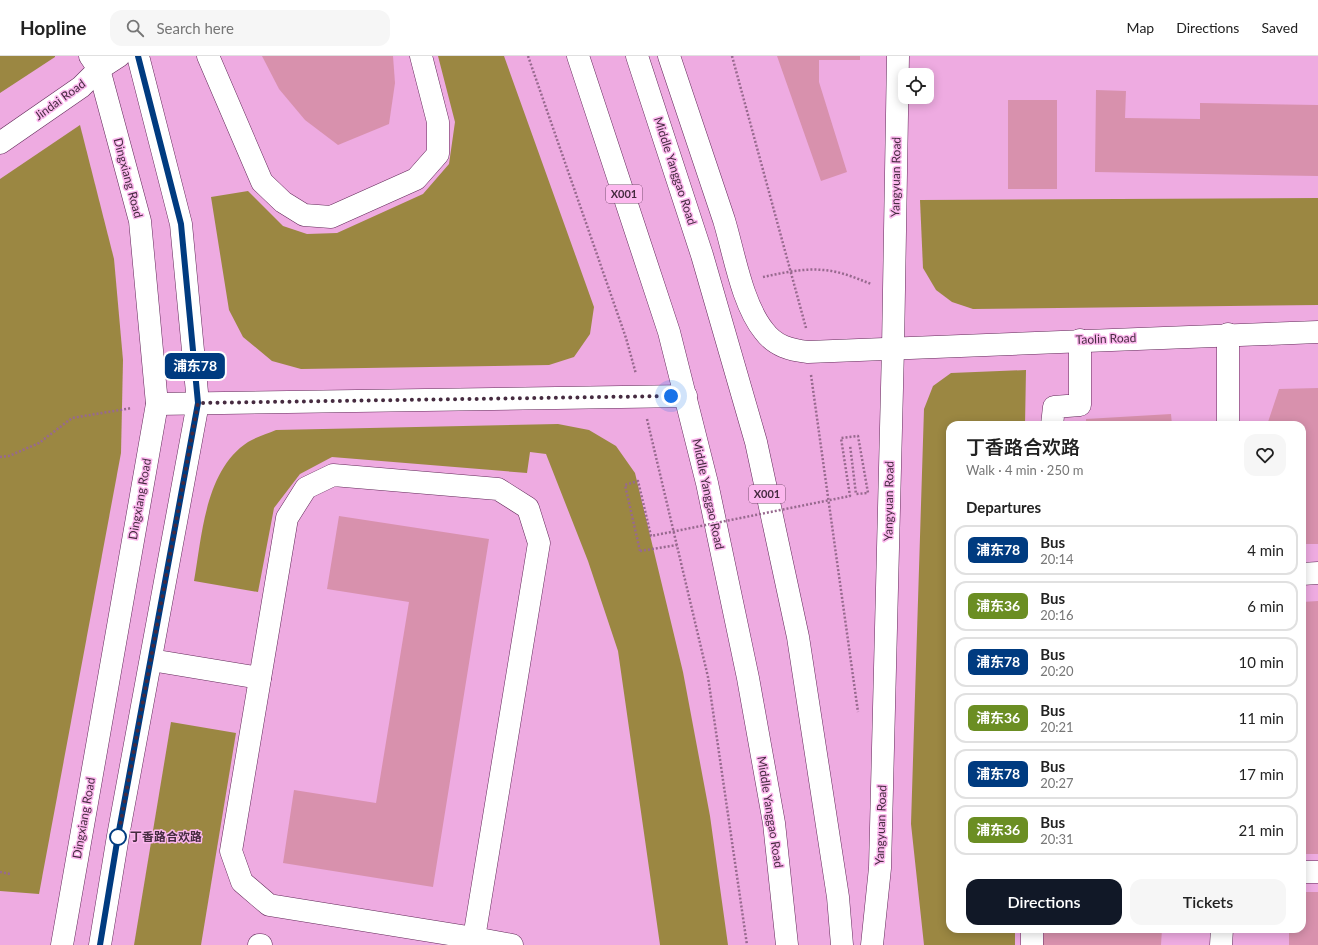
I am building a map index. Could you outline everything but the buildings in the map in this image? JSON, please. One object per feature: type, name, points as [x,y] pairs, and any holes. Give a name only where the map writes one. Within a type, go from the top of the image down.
[{"type":"main road","name":"Jindai Road","points":[[0,143],[81,87],[94,62],[119,56]]},
{"type":"main road","points":[[100,945],[118,836],[198,403],[181,224],[138,56]]},
{"type":"main road","points":[[208,56],[262,182],[283,202],[304,215],[331,218],[416,179],[438,154],[438,122],[421,56]]},
{"type":"main road","name":"Middle Yanggao Road","points":[[578,56],[669,332],[707,484],[748,678],[774,823],[787,945]]},
{"type":"main road","name":"Middle Yanggao Road","points":[[637,56],[702,255],[756,442],[798,637],[838,897],[842,945]]},
{"type":"main road","name":"Taolin Road","points":[[669,56],[724,220],[752,313],[764,332],[778,344],[794,351],[808,352],[1228,334],[1318,332]]},
{"type":"main road","name":"Yangyuan Road","points":[[872,945],[880,868],[894,348],[898,56]]},
{"type":"main road","name":"Dingxiang Road","points":[[62,945],[157,404],[140,221],[94,62]]},
{"type":"main road","points":[[1228,334],[1228,421]]},
{"type":"main road","points":[[1052,421],[1054,408],[1080,405],[1080,340]]},
{"type":"main road","points":[[157,404],[686,396]]},
{"type":"main road","points":[[474,938],[539,543],[528,508],[498,489],[333,475],[306,488],[287,518],[231,851],[242,882],[270,905],[512,945]]},
{"type":"main road","points":[[1306,574],[1318,573]]},
{"type":"main road","points":[[151,660],[260,678]]},
{"type":"main road","points":[[1306,872],[1318,872]]},
{"type":"main road","points":[[1032,933],[1032,945]]},
{"type":"main road","points":[[1221,945],[1222,933]]},
{"type":"path","points":[[528,56],[626,338],[642,397],[708,677],[747,945]]},
{"type":"path","points":[[732,56],[805,322],[859,720]]},
{"type":"path","points":[[742,281],[791,272],[822,270],[842,273],[894,292]]},
{"type":"path","points":[[0,457],[9,456],[39,443],[72,418],[157,404]]},
{"type":"path","points":[[677,545],[640,551],[625,485],[638,481],[651,536],[850,496],[842,438],[858,436],[868,493],[856,494],[850,445]]},
{"type":"path","points":[[0,872],[10,874]]},
{"type":"shaded area","points":[[0,56],[55,56],[55,57],[0,93]]},
{"type":"shaded area","points":[[438,56],[504,56],[594,307],[590,334],[574,357],[549,365],[301,369],[272,361],[243,337],[229,310],[211,197],[248,191],[283,226],[307,234],[337,233],[423,194],[449,164],[455,122]]},
{"type":"shaded area","points":[[80,125],[114,259],[123,360],[121,453],[39,894],[0,891],[0,179]]},
{"type":"shaded area","points":[[1318,198],[1318,305],[973,309],[952,302],[936,290],[923,268],[920,200]]},
{"type":"shaded area","points":[[1026,370],[1025,421],[946,421],[946,933],[1015,933],[1015,945],[924,945],[911,824],[924,409],[933,386],[951,373]]},
{"type":"shaded area","points":[[558,424],[589,430],[616,446],[635,473],[683,672],[710,816],[728,945],[660,945],[618,651],[588,561],[546,454],[530,452],[527,473],[332,457],[300,474],[274,508],[258,592],[194,581],[203,525],[214,486],[223,469],[234,454],[248,442],[258,437],[276,430]]},
{"type":"shaded area","points":[[171,722],[236,733],[201,945],[134,945]]},
{"type":"bus line","name":"浦东78","points":[[100,945],[118,836],[198,403],[181,224],[138,56]]},
{"type":"place","name":"丁香路合欢路","points":[[118,837]]},
{"type":"route","points":[[118,837],[198,403],[671,396]]}]
